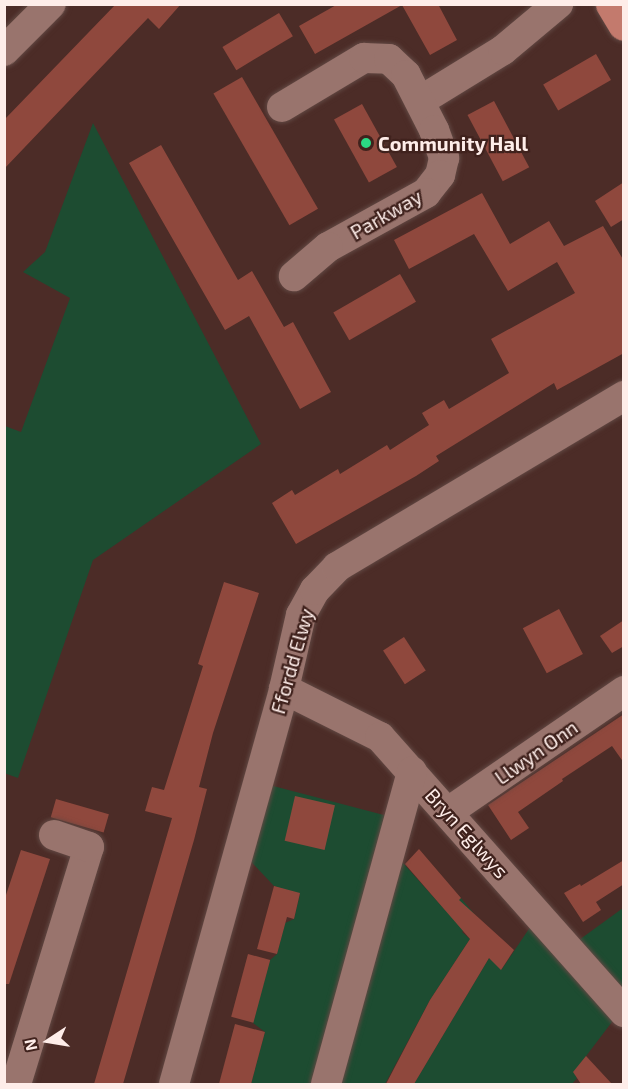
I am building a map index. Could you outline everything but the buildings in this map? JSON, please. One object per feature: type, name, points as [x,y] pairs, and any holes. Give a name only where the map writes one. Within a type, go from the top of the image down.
[{"type":"main road","points":[[612,4],[624,24]]},
{"type":"street","points":[[4,51],[51,4]]},
{"type":"street","points":[[420,101],[502,50],[558,4]]},
{"type":"street","name":"Parkway","points":[[282,107],[364,58],[389,60],[406,75],[434,129],[444,158],[440,175],[426,193],[327,246],[294,276]]},
{"type":"street","name":"Ffordd Elwy","points":[[174,1084],[284,690],[301,615],[315,590],[337,567],[624,396]]},
{"type":"street","name":"Bryn Eglwys","points":[[284,690],[380,737],[624,1012]]},
{"type":"street","name":"Llwyn Onn","points":[[448,812],[624,691]]},
{"type":"street","points":[[326,1084],[412,772]]},
{"type":"street","points":[[16,1084],[89,848],[54,835]]},
{"type":"green space","points":[[93,123],[261,444],[93,560],[18,778],[4,773],[5,426],[21,432],[70,298],[23,272],[45,252]]},
{"type":"green space","points":[[258,782],[399,819],[389,857],[403,863],[446,911],[461,898],[476,916],[462,932],[470,939],[430,1000],[385,1084],[251,1084],[265,1032],[253,1023],[270,960],[277,954],[285,923],[294,919],[300,894],[274,886],[239,849]]},
{"type":"green space","points":[[623,908],[623,989],[618,1014],[574,1072],[577,1078],[572,1084],[414,1084],[489,958],[502,969],[539,914],[568,948]]},
{"type":"place","name":"Community Hall","points":[[366,143]]}]
